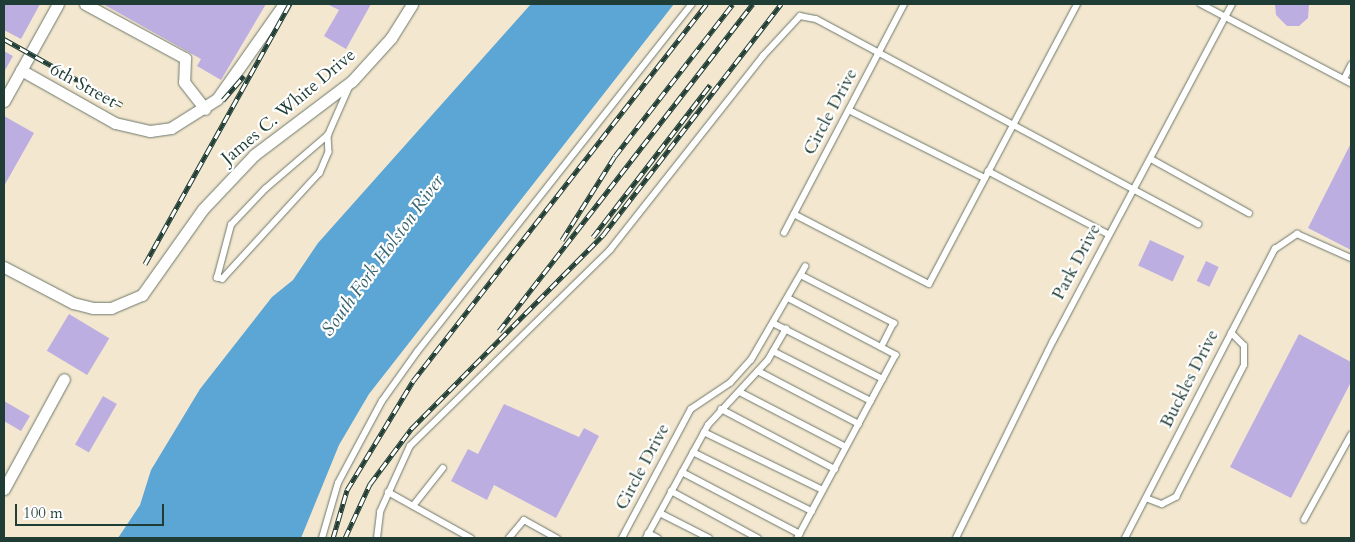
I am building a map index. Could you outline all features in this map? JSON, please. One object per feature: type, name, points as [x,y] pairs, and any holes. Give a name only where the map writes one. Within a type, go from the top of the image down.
[{"type":"street","points":[[4,101],[58,4]]},
{"type":"street","points":[[85,4],[185,58],[184,82],[205,109]]},
{"type":"street","name":"6th Street","points":[[21,70],[100,117],[150,131],[171,128],[205,109],[236,78],[284,4]]},
{"type":"street","name":"James C. White Drive","points":[[4,267],[73,303],[93,308],[128,304],[154,283],[203,209],[254,155],[352,81],[391,38],[412,4]]},
{"type":"street","points":[[4,489],[64,379]]},
{"type":"lane","points":[[322,538],[338,482],[382,401],[416,352],[692,4]]},
{"type":"lane","name":"Circle Drive","points":[[784,233],[904,4]]},
{"type":"lane","points":[[794,214],[929,284],[1077,4]]},
{"type":"lane","points":[[1201,4],[1351,83]]},
{"type":"lane","name":"Park Drive","points":[[956,538],[1108,234],[1152,160],[1232,4]]},
{"type":"lane","points":[[377,538],[388,492],[401,459],[424,430],[610,250],[763,56],[800,16],[816,19],[1014,123],[1198,224]]},
{"type":"lane","points":[[1344,79],[1351,65]]},
{"type":"lane","points":[[328,136],[329,152],[320,173],[223,279],[216,278],[231,225],[265,189],[328,136],[352,81]]},
{"type":"lane","points":[[849,110],[1108,234]]},
{"type":"lane","points":[[1152,160],[1248,213]]},
{"type":"lane","name":"Buckles Drive","points":[[1125,538],[1275,249],[1288,237],[1309,236],[1351,258]]},
{"type":"lane","points":[[805,267],[775,324],[883,379]]},
{"type":"lane","points":[[800,275],[894,323],[882,347]]},
{"type":"lane","points":[[682,472],[799,536],[896,355],[788,298]]},
{"type":"lane","name":"Circle Drive","points":[[622,538],[691,409],[730,383],[775,324]]},
{"type":"lane","points":[[658,538],[647,536],[704,432],[721,409],[740,392],[758,371],[786,329]]},
{"type":"lane","points":[[1146,498],[1162,504],[1176,497],[1244,365],[1244,346],[1231,333]]},
{"type":"lane","points":[[773,350],[871,402]]},
{"type":"lane","points":[[758,371],[859,424]]},
{"type":"lane","points":[[740,392],[846,447]]},
{"type":"lane","points":[[721,409],[834,469]]},
{"type":"lane","points":[[704,432],[823,490]]},
{"type":"lane","points":[[1304,520],[1351,436]]},
{"type":"lane","points":[[693,452],[812,511]]},
{"type":"lane","points":[[414,506],[443,468]]},
{"type":"lane","points":[[671,491],[758,538]]},
{"type":"lane","points":[[388,492],[471,538]]},
{"type":"lane","points":[[660,513],[709,538]]},
{"type":"lane","points":[[509,538],[516,525],[530,520],[557,538]]},
{"type":"water","name":"South Fork Holston River","points":[[531,4],[674,4],[369,394],[339,445],[301,538],[118,538],[140,505],[151,470],[200,389],[272,297],[293,280],[318,243]]},
{"type":"building","points":[[4,4],[40,4],[21,39],[4,30]]},
{"type":"building","points":[[103,4],[266,4],[221,80],[197,66],[201,59]]},
{"type":"building","points":[[327,4],[371,4],[346,49],[324,36],[339,10]]},
{"type":"building","points":[[1275,4],[1309,4],[1308,18],[1299,26],[1287,26],[1276,15]]},
{"type":"building","points":[[4,51],[13,56],[4,72]]},
{"type":"building","points":[[4,116],[34,133],[4,186]]},
{"type":"building","points":[[1351,143],[1351,250],[1308,228]]},
{"type":"building","points":[[1150,240],[1184,256],[1173,281],[1138,265]]},
{"type":"building","points":[[1206,261],[1219,267],[1209,287],[1197,281]]},
{"type":"building","points":[[69,314],[109,338],[87,375],[47,351]]},
{"type":"building","points":[[1299,334],[1351,362],[1351,382],[1291,498],[1230,467]]},
{"type":"building","points":[[103,396],[117,404],[89,452],[75,444]]},
{"type":"building","points":[[4,401],[30,416],[21,431],[4,421]]},
{"type":"building","points":[[504,404],[579,437],[584,428],[599,436],[556,518],[494,485],[487,500],[451,481],[468,449],[478,454]]},
{"type":"railway","points":[[145,264],[290,4]]},
{"type":"railway","points":[[333,538],[347,490],[413,381],[707,4]]},
{"type":"railway","points":[[562,240],[615,156],[733,4]]},
{"type":"railway","points":[[499,331],[753,4]]},
{"type":"railway","points":[[345,538],[370,484],[411,429],[603,235],[781,4]]},
{"type":"railway","points":[[4,39],[122,105]]},
{"type":"railway","points":[[223,100],[244,76]]},
{"type":"railway","points":[[593,237],[710,85]]}]
